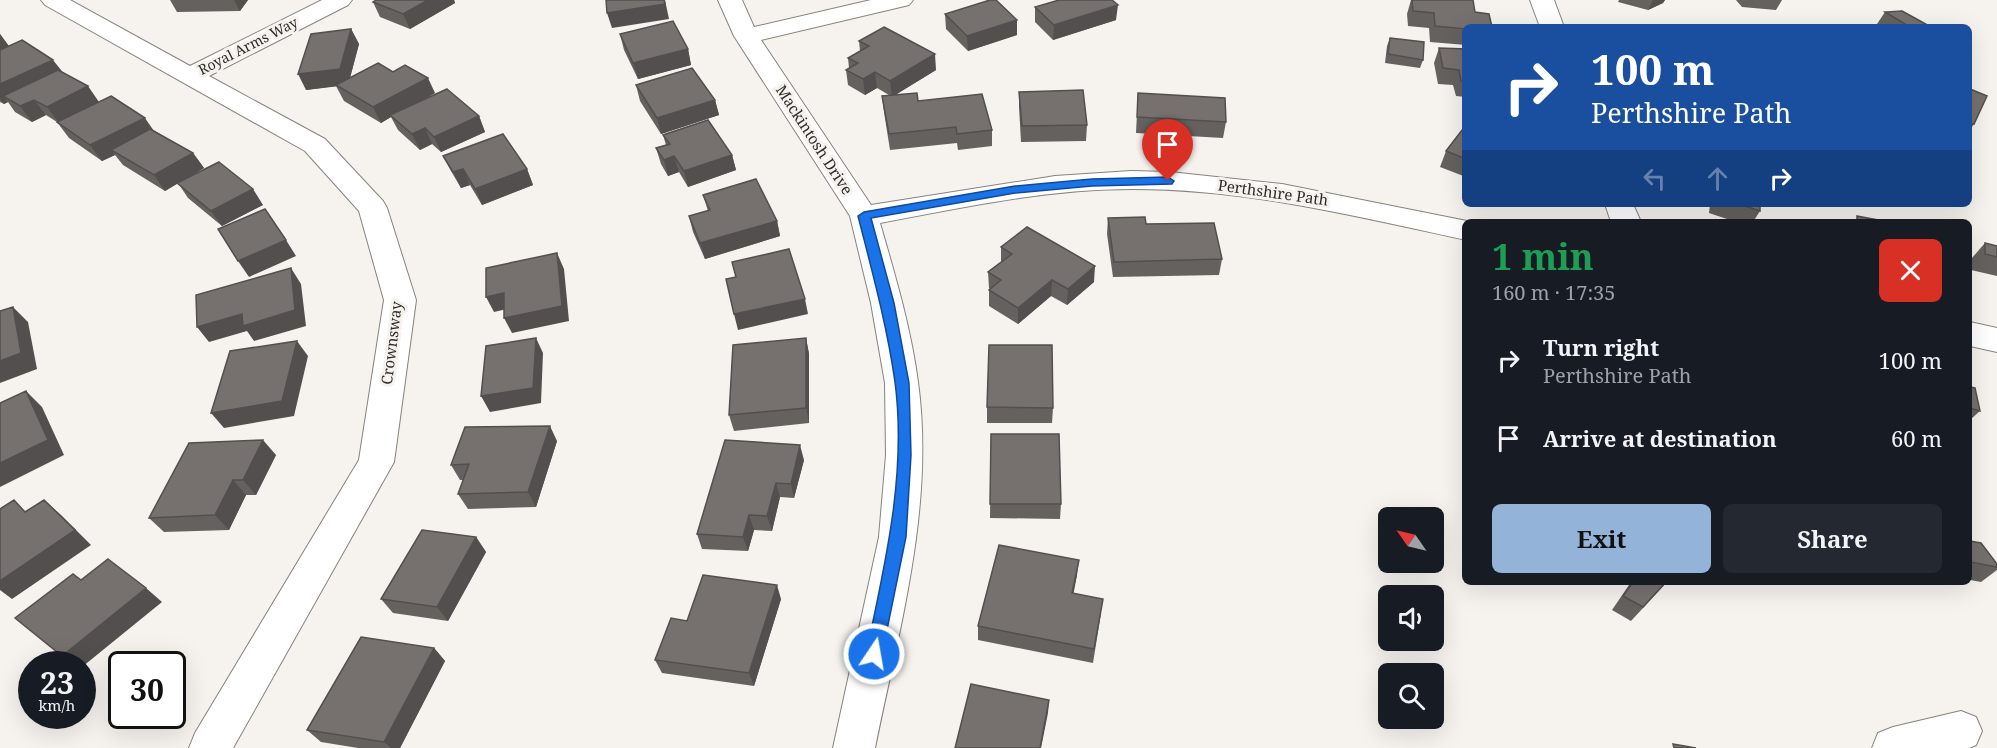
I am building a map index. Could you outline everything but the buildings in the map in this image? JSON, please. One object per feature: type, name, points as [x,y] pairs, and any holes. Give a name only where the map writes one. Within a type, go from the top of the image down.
[{"type":"street","name":"Crownsway","points":[[53,0],[315,145],[373,208],[400,300],[376,462],[210,748]]},
{"type":"street","name":"Royal Arms Way","points":[[189,76],[340,0]]},
{"type":"street","name":"Mackintosh Drive","points":[[730,0],[746,36],[864,216],[887,303],[902,383],[904,455],[898,537],[854,748]]},
{"type":"street","points":[[746,36],[901,0]]},
{"type":"street","points":[[1542,0],[1551,24]]},
{"type":"street","name":"Perthshire Path","points":[[864,216],[1015,189],[1092,183],[1168,181],[1241,186],[1304,195],[1462,229]]},
{"type":"street","points":[[1972,334],[1997,340]]},
{"type":"street","points":[[1893,748],[1960,731]]},
{"type":"route","points":[[874,654],[898,537],[904,455],[902,383],[887,303],[864,216],[1015,189],[1092,183],[1168,181]]}]
